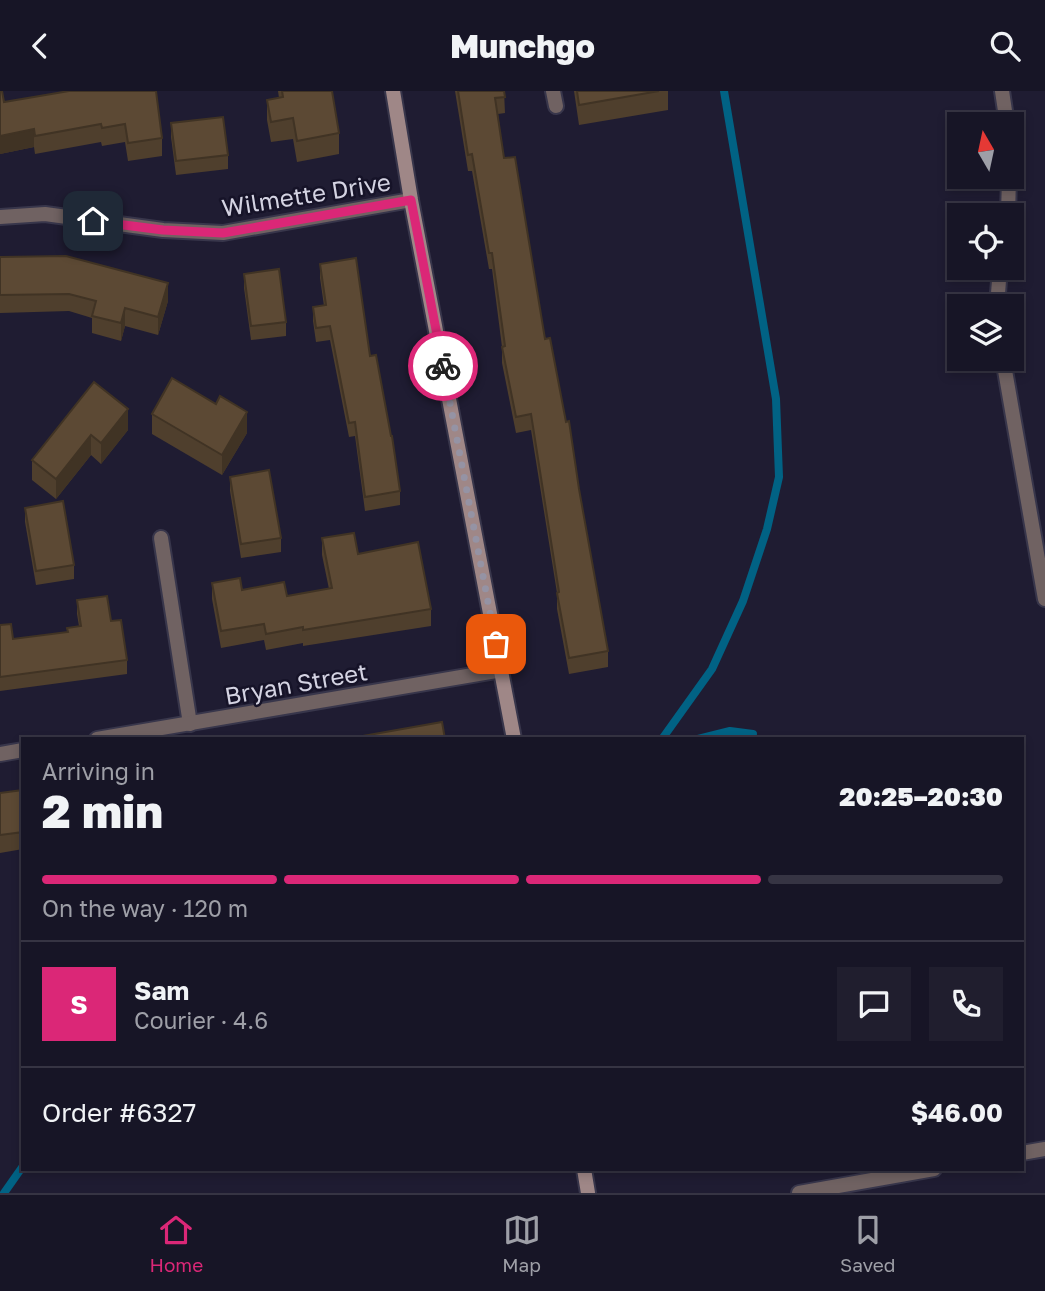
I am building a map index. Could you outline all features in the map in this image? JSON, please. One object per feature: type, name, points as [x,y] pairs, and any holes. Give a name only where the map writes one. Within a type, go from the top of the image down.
[{"type":"street","points":[[394,91],[411,200],[514,737]]},
{"type":"street","points":[[553,91],[556,106]]},
{"type":"street","points":[[1002,91],[1005,112]]},
{"type":"street","name":"Wilmette Drive","points":[[0,217],[45,214],[163,230],[223,233],[411,200]]},
{"type":"street","points":[[1005,371],[1045,599]]},
{"type":"street","points":[[161,538],[190,724]]},
{"type":"street","name":"Bryan Street","points":[[109,737],[502,670]]},
{"type":"street","points":[[0,754],[21,750]]},
{"type":"street","points":[[1024,1153],[1045,1149]]},
{"type":"street","points":[[584,1171],[588,1193]]},
{"type":"street","points":[[799,1193],[923,1171]]},
{"type":"building","points":[[0,91],[4,102],[69,91],[156,91],[162,138],[128,143],[125,124],[102,128],[101,124],[35,136],[34,129],[0,136]]},
{"type":"building","points":[[282,91],[332,91],[339,133],[297,141],[293,118],[271,122],[267,100],[283,97]]},
{"type":"building","points":[[458,91],[504,91],[505,97],[495,98],[504,158],[515,157],[545,339],[550,338],[566,422],[569,421],[608,651],[569,658],[531,414],[516,417],[502,347],[505,346],[492,253],[489,253],[472,154],[468,155]]},
{"type":"building","points":[[577,91],[659,91],[579,105]]},
{"type":"building","points":[[223,117],[228,155],[176,161],[171,123]]},
{"type":"building","points":[[66,256],[168,283],[158,317],[125,308],[121,323],[92,316],[96,301],[69,294],[0,295],[0,257]]},
{"type":"building","points":[[356,258],[370,356],[376,355],[400,491],[365,497],[355,422],[349,423],[330,326],[316,328],[313,307],[326,305],[320,264]]},
{"type":"building","points":[[279,269],[286,322],[251,326],[244,274]]},
{"type":"building","points":[[172,378],[216,404],[220,396],[247,412],[222,455],[152,414]]},
{"type":"building","points":[[94,382],[128,409],[101,443],[91,435],[56,479],[32,460]]},
{"type":"building","points":[[269,470],[281,538],[241,544],[230,477]]},
{"type":"building","points":[[63,501],[74,565],[36,571],[25,508]]},
{"type":"building","points":[[354,533],[358,554],[418,542],[431,609],[266,634],[264,624],[221,631],[212,583],[240,578],[242,590],[284,582],[287,596],[332,588],[322,538]]},
{"type":"building","points":[[107,596],[111,621],[121,620],[127,660],[0,677],[0,625],[11,624],[13,639],[68,632],[67,628],[81,626],[77,600]]},
{"type":"building","points":[[442,722],[445,737],[357,737]]},
{"type":"building","points":[[21,790],[21,832],[0,835],[0,793]]},
{"type":"waterway","points":[[663,737],[712,669],[743,601],[767,529],[779,477],[776,399],[724,91]]},
{"type":"waterway","points":[[706,737],[730,731],[753,734]]},
{"type":"waterway","points":[[4,1193],[21,1169]]},
{"type":"way so far","points":[[443,366],[496,644]]},
{"type":"route","points":[[93,221],[163,230],[223,233],[411,200],[443,366]]}]
